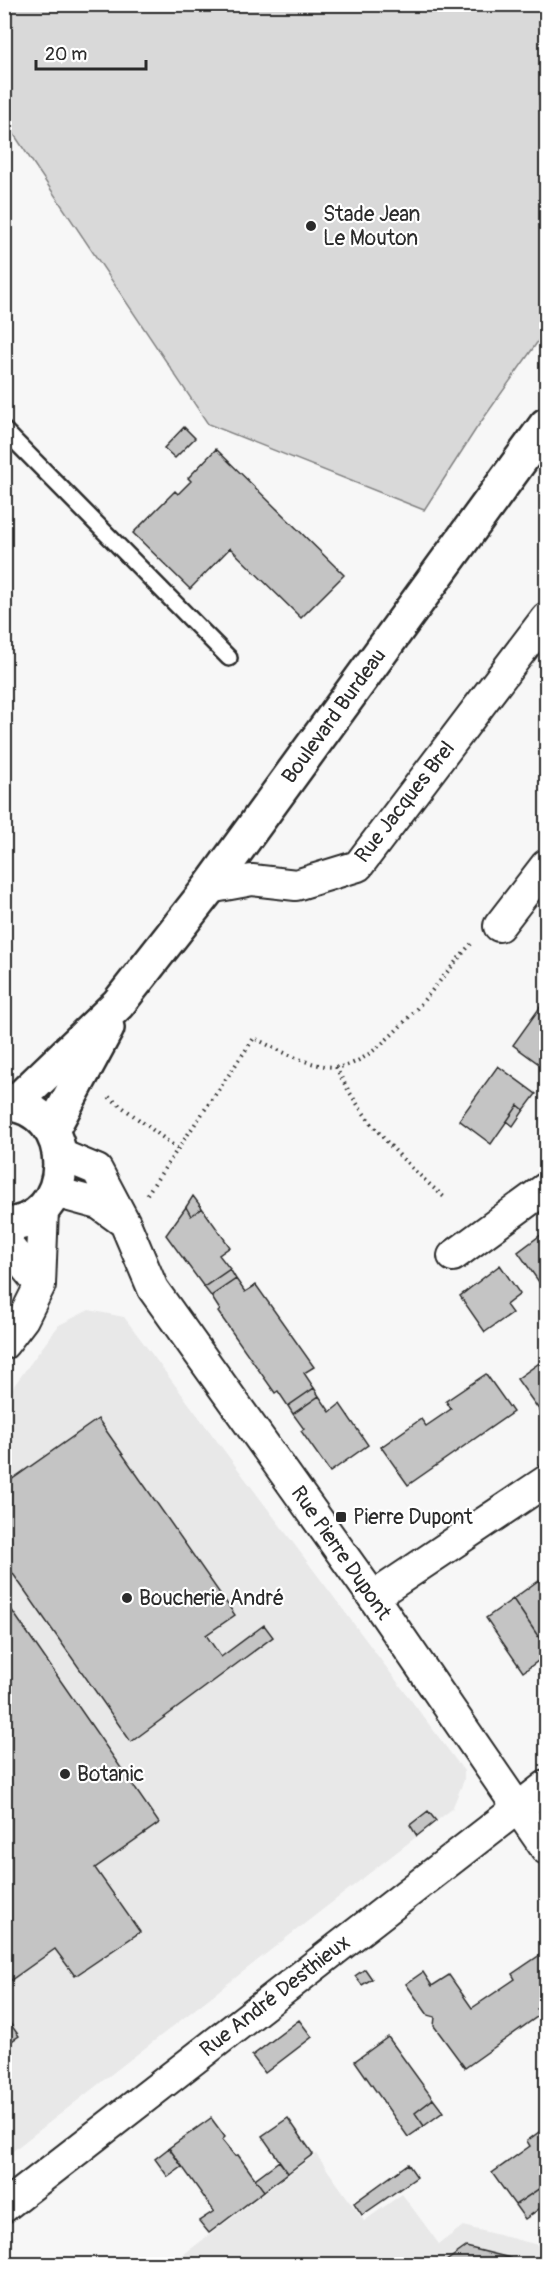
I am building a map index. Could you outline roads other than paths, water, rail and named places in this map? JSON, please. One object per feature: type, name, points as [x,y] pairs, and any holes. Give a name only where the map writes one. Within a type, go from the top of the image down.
[{"type":"main road","name":"Boulevard Burdeau","points":[[49,1201],[61,1174],[56,1143],[42,1119],[9,1104],[118,1004],[209,888],[546,425]]},
{"type":"main road","name":"Boulevard Burdeau","points":[[56,1143],[82,1077],[118,1004]]},
{"type":"main road","points":[[4,1225],[27,1220],[49,1201]]},
{"type":"street","name":"Rue Jacques Brel","points":[[209,888],[252,880],[296,885],[358,866],[546,618]]},
{"type":"street","points":[[499,927],[546,865]]},
{"type":"street","name":"Rue Pierre Dupont","points":[[56,1143],[97,1170],[133,1213],[153,1289],[373,1597],[546,1849]]},
{"type":"street","points":[[453,1256],[546,1188]]},
{"type":"street","points":[[4,1344],[23,1318],[40,1285],[49,1201],[99,1204],[133,1213]]},
{"type":"street","points":[[4,1241],[40,1285]]},
{"type":"street","points":[[373,1597],[546,1481]]},
{"type":"street","name":"Rue André Desthieux","points":[[4,2207],[516,1807],[546,1786]]},
{"type":"lane","points":[[4,430],[229,658]]},
{"type":"place","name":"Stade Jean Le Mouton","points":[[311,226]]},
{"type":"place","name":"Pierre Dupont","points":[[341,1517]]},
{"type":"place","name":"Boucherie André","points":[[127,1598]]},
{"type":"place","name":"Botanic","points":[[65,1774]]}]
